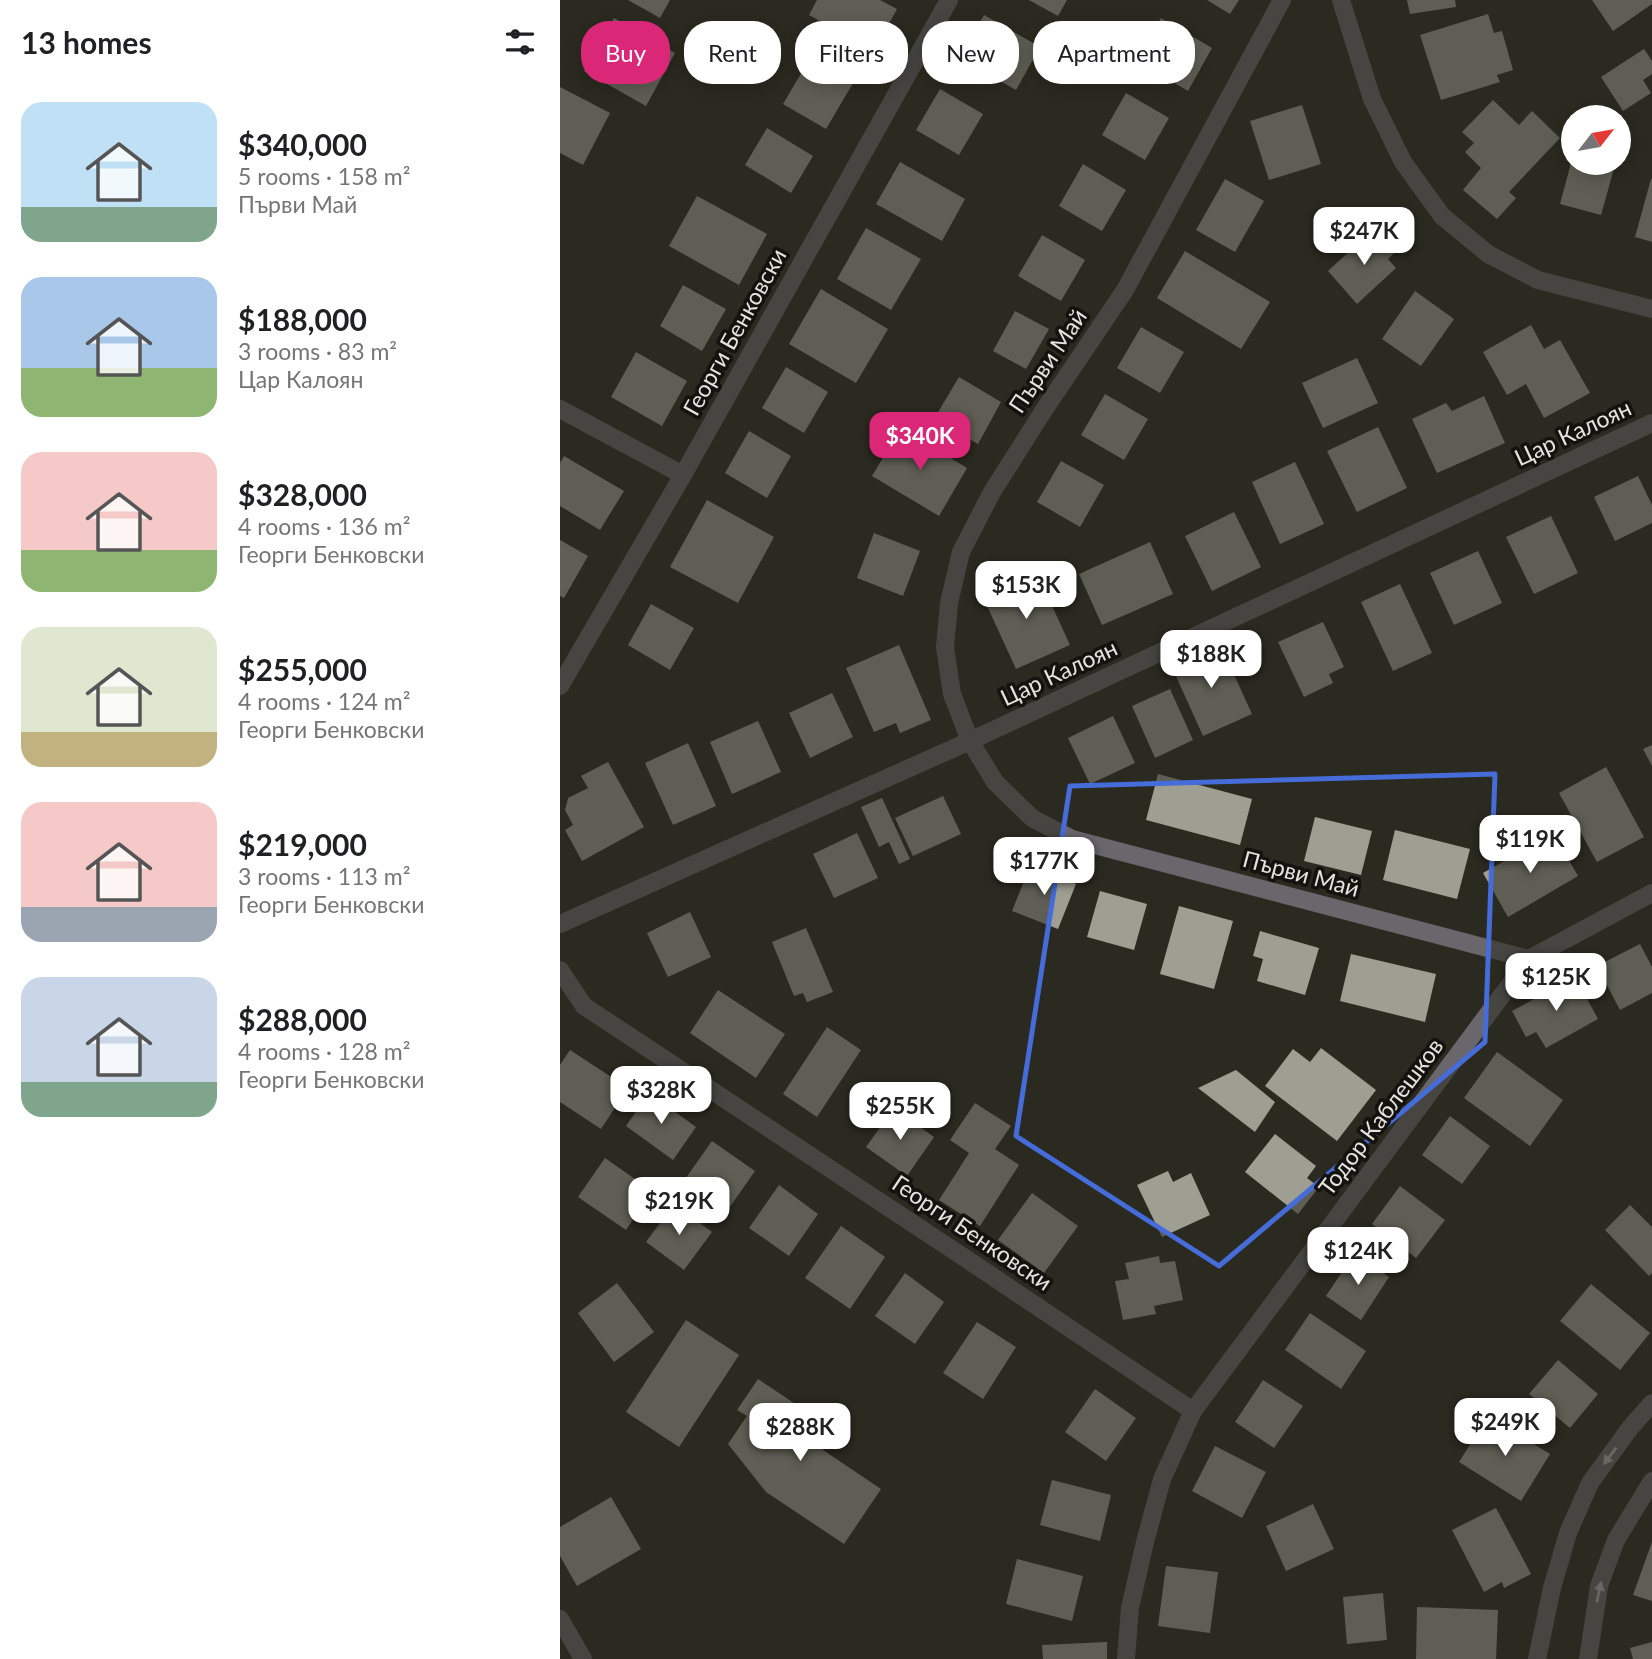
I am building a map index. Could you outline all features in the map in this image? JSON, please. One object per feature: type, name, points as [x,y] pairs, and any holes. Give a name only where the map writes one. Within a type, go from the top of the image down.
[{"type":"street","name":"Георги Бенковски","points":[[560,686],[683,475],[949,0]]},
{"type":"street","name":"Първи Май","points":[[1282,0],[1125,290],[992,492],[961,552],[949,603],[945,647],[951,694],[970,741],[995,782],[1032,818],[1072,839],[1529,959]]},
{"type":"street","points":[[1341,0],[1372,99],[1403,162],[1442,216],[1488,254],[1538,280],[1652,309]]},
{"type":"street","points":[[560,409],[683,475]]},
{"type":"street","name":"Цар Калоян","points":[[560,925],[970,741],[1652,423]]},
{"type":"street","name":"Тодор Каблешков","points":[[1126,1659],[1130,1608],[1162,1479],[1193,1411],[1529,959],[1652,892]]},
{"type":"street","name":"Георги Бенковски","points":[[560,970],[584,1006],[1193,1411]]},
{"type":"street","points":[[1537,1659],[1552,1588],[1568,1533],[1590,1483],[1652,1403]]},
{"type":"street","points":[[1588,1659],[1599,1586],[1616,1540],[1652,1481]]},
{"type":"street","points":[[560,1619],[583,1659]]},
{"type":"highlighted area","points":[[1495,774],[1485,1042],[1219,1266],[1016,1136],[1070,786]]},
{"type":"building","points":[[628,0],[670,0],[660,18]]},
{"type":"building","points":[[817,0],[880,0],[897,9],[890,21],[820,21],[809,15]]},
{"type":"building","points":[[1029,0],[1067,0],[1058,16]]},
{"type":"building","points":[[1207,0],[1239,0],[1230,14]]},
{"type":"building","points":[[1407,0],[1455,0],[1456,7],[1410,14]]},
{"type":"building","points":[[1592,0],[1652,0],[1652,4],[1613,31]]},
{"type":"building","points":[[1488,14],[1494,33],[1502,31],[1513,70],[1497,75],[1500,82],[1441,100],[1420,35]]},
{"type":"building","points":[[984,15],[994,21],[980,21]]},
{"type":"building","points":[[1019,35],[1033,43],[1033,60],[1016,90],[1006,84],[1019,84]]},
{"type":"building","points":[[1195,38],[1212,48],[1195,78]]},
{"type":"building","points":[[1644,49],[1652,61],[1652,74],[1643,80],[1651,93],[1631,106],[1619,105],[1601,77]]},
{"type":"building","points":[[607,84],[658,84],[646,106]]},
{"type":"building","points":[[795,84],[852,84],[826,129],[783,104]]},
{"type":"building","points":[[1176,84],[1192,84],[1188,91]]},
{"type":"building","points":[[560,87],[610,113],[583,165],[560,153]]},
{"type":"building","points":[[940,89],[983,114],[959,155],[916,130]]},
{"type":"building","points":[[1126,93],[1169,118],[1145,160],[1102,135]]},
{"type":"building","points":[[1493,100],[1519,125],[1532,111],[1560,138],[1509,192],[1516,198],[1497,219],[1463,190],[1481,168],[1465,152],[1474,143],[1462,132]]},
{"type":"building","points":[[1302,105],[1321,164],[1269,180],[1250,121]]},
{"type":"building","points":[[767,128],[813,156],[791,193],[745,165]]},
{"type":"building","points":[[900,162],[965,199],[942,241],[876,204]]},
{"type":"building","points":[[1083,164],[1126,190],[1102,231],[1059,206]]},
{"type":"building","points":[[1568,175],[1612,175],[1601,215],[1560,204]]},
{"type":"building","points":[[1225,179],[1264,201],[1235,252],[1196,230]]},
{"type":"building","points":[[1652,179],[1652,242],[1635,237]]},
{"type":"building","points":[[697,196],[767,234],[739,285],[669,246]]},
{"type":"building","points":[[866,228],[921,259],[891,310],[837,279]]},
{"type":"building","points":[[1374,229],[1395,252],[1388,259],[1396,268],[1357,304],[1328,271]]},
{"type":"building","points":[[1042,235],[1085,260],[1061,301],[1018,276]]},
{"type":"building","points":[[1185,251],[1270,302],[1241,349],[1157,298]]},
{"type":"building","points":[[683,285],[726,309],[702,351],[660,326]]},
{"type":"building","points":[[821,289],[888,329],[856,383],[789,344]]},
{"type":"building","points":[[1415,291],[1454,319],[1421,366],[1382,339]]},
{"type":"building","points":[[1015,311],[1049,329],[1026,369],[993,351]]},
{"type":"building","points":[[1531,325],[1544,349],[1560,340],[1590,393],[1544,418],[1526,384],[1507,395],[1483,352]]},
{"type":"building","points":[[1141,327],[1184,352],[1160,393],[1117,368]]},
{"type":"building","points":[[636,352],[687,381],[662,426],[611,397]]},
{"type":"building","points":[[1357,358],[1378,403],[1323,428],[1302,383]]},
{"type":"building","points":[[786,367],[828,392],[804,433],[762,408]]},
{"type":"building","points":[[959,377],[1001,402],[978,444],[934,419]]},
{"type":"building","points":[[1105,394],[1148,419],[1124,460],[1081,435]]},
{"type":"building","points":[[1484,396],[1505,443],[1437,473],[1412,419],[1446,403],[1452,411]]},
{"type":"building","points":[[1378,427],[1407,488],[1357,512],[1327,451]]},
{"type":"building","points":[[901,428],[967,468],[939,516],[872,476]]},
{"type":"building","points":[[749,431],[791,456],[767,498],[725,473]]},
{"type":"building","points":[[564,456],[624,491],[600,530],[560,506],[560,463]]},
{"type":"building","points":[[1061,461],[1104,485],[1080,527],[1037,502]]},
{"type":"building","points":[[1295,462],[1324,524],[1280,544],[1252,482]]},
{"type":"building","points":[[1638,476],[1652,505],[1652,523],[1615,541],[1594,497]]},
{"type":"building","points":[[707,500],[774,537],[738,603],[670,567]]},
{"type":"building","points":[[1234,512],[1261,567],[1212,591],[1185,536]]},
{"type":"building","points":[[1551,516],[1578,573],[1534,594],[1506,537]]},
{"type":"building","points":[[874,533],[920,551],[903,596],[857,578]]},
{"type":"building","points":[[560,540],[588,556],[564,598],[560,596]]},
{"type":"building","points":[[1150,542],[1173,594],[1102,625],[1079,574]]},
{"type":"building","points":[[1478,551],[1502,603],[1454,625],[1430,573]]},
{"type":"building","points":[[1037,573],[1070,645],[1016,669],[983,597]]},
{"type":"building","points":[[1400,584],[1432,653],[1393,671],[1361,602]]},
{"type":"building","points":[[651,604],[694,628],[670,670],[628,645]]},
{"type":"building","points":[[1323,622],[1344,667],[1329,674],[1333,683],[1304,697],[1278,642]]},
{"type":"building","points":[[1220,644],[1252,714],[1203,736],[1171,665]]},
{"type":"building","points":[[899,645],[931,720],[900,733],[896,723],[874,732],[846,668]]},
{"type":"building","points":[[1170,689],[1193,740],[1155,758],[1132,706]]},
{"type":"building","points":[[832,693],[853,737],[810,758],[789,713]]},
{"type":"building","points":[[1113,716],[1135,763],[1090,784],[1068,738]]},
{"type":"building","points":[[758,721],[781,772],[732,794],[710,742]]},
{"type":"building","points":[[688,743],[716,806],[673,825],[645,763]]},
{"type":"building","points":[[1652,745],[1652,766],[1643,749]]},
{"type":"building","points":[[608,762],[644,827],[582,861],[565,830],[573,825],[565,810],[568,798],[588,788],[581,776]]},
{"type":"building","points":[[1606,767],[1644,837],[1597,862],[1559,793]]},
{"type":"building","points":[[1158,774],[1252,799],[1240,845],[1146,820]]},
{"type":"building","points":[[943,796],[961,834],[913,856],[895,818]]},
{"type":"building","points":[[882,798],[910,859],[899,864],[889,842],[879,847],[861,807]]},
{"type":"building","points":[[1315,817],[1372,831],[1361,875],[1304,861]]},
{"type":"building","points":[[1395,830],[1470,849],[1457,899],[1383,880]]},
{"type":"building","points":[[857,833],[878,878],[834,898],[813,854]]},
{"type":"building","points":[[1553,833],[1578,876],[1508,917],[1483,873]]},
{"type":"building","points":[[1030,866],[1076,884],[1058,929],[1012,911]]},
{"type":"building","points":[[1100,891],[1147,904],[1134,950],[1087,937]]},
{"type":"building","points":[[1179,906],[1233,921],[1214,989],[1160,974]]},
{"type":"building","points":[[690,912],[711,957],[668,977],[647,933]]},
{"type":"building","points":[[806,928],[833,992],[807,1002],[803,993],[794,996],[772,942]]},
{"type":"building","points":[[1260,931],[1319,948],[1305,995],[1257,981],[1263,959],[1253,956]]},
{"type":"building","points":[[1640,944],[1652,967],[1652,993],[1620,1010],[1597,966]]},
{"type":"building","points":[[1351,954],[1436,974],[1425,1022],[1340,1001]]},
{"type":"building","points":[[1575,977],[1598,1019],[1546,1048],[1536,1032],[1526,1037],[1512,1011]]},
{"type":"building","points":[[718,990],[785,1034],[756,1078],[690,1033]]},
{"type":"building","points":[[827,1027],[861,1050],[817,1117],[783,1094]]},
{"type":"building","points":[[1321,1048],[1376,1090],[1337,1141],[1265,1086],[1293,1049],[1310,1062]]},
{"type":"building","points":[[570,1050],[628,1088],[601,1129],[560,1102],[560,1065]]},
{"type":"building","points":[[1497,1052],[1563,1100],[1530,1146],[1464,1098]]},
{"type":"building","points":[[1236,1070],[1275,1102],[1255,1132],[1198,1088]]},
{"type":"building","points":[[649,1093],[696,1127],[673,1160],[626,1126]]},
{"type":"building","points":[[975,1103],[1011,1126],[995,1149],[1019,1165],[980,1226],[939,1200],[969,1153],[950,1140]]},
{"type":"building","points":[[894,1108],[934,1137],[907,1176],[866,1147]]},
{"type":"building","points":[[1450,1116],[1490,1146],[1462,1184],[1422,1155]]},
{"type":"building","points":[[1275,1134],[1316,1166],[1307,1178],[1319,1187],[1298,1214],[1245,1172]]},
{"type":"building","points":[[712,1141],[755,1171],[727,1211],[683,1182]]},
{"type":"building","points":[[605,1158],[652,1191],[626,1230],[578,1197]]},
{"type":"building","points":[[1168,1171],[1173,1182],[1191,1173],[1210,1215],[1162,1237],[1137,1185]]},
{"type":"building","points":[[779,1185],[818,1214],[789,1256],[749,1228]]},
{"type":"building","points":[[1400,1186],[1445,1220],[1416,1258],[1372,1224]]},
{"type":"building","points":[[1032,1193],[1078,1226],[1044,1273],[998,1240]]},
{"type":"building","points":[[674,1204],[712,1232],[684,1270],[646,1242]]},
{"type":"building","points":[[1630,1205],[1652,1227],[1652,1273],[1649,1276],[1605,1230]]},
{"type":"building","points":[[841,1226],[885,1257],[850,1309],[805,1278]]},
{"type":"building","points":[[1354,1254],[1389,1277],[1361,1320],[1326,1296]]},
{"type":"building","points":[[1159,1256],[1160,1263],[1175,1261],[1183,1300],[1154,1306],[1156,1314],[1123,1320],[1115,1281],[1129,1279],[1125,1263]]},
{"type":"building","points":[[905,1273],[944,1302],[915,1344],[875,1316]]},
{"type":"building","points":[[617,1283],[654,1332],[614,1362],[578,1313]]},
{"type":"building","points":[[1591,1284],[1650,1333],[1620,1370],[1560,1321]]},
{"type":"building","points":[[1310,1313],[1366,1351],[1341,1389],[1285,1350]]},
{"type":"building","points":[[686,1320],[739,1355],[679,1447],[626,1412]]},
{"type":"building","points":[[977,1322],[1016,1347],[983,1399],[943,1373]]},
{"type":"building","points":[[1558,1360],[1598,1394],[1570,1428],[1529,1394]]},
{"type":"building","points":[[758,1379],[836,1431],[823,1450],[881,1489],[844,1544],[766,1492],[728,1444],[747,1416],[737,1410]]},
{"type":"building","points":[[1263,1380],[1303,1406],[1274,1448],[1235,1422]]},
{"type":"building","points":[[1095,1389],[1136,1418],[1106,1461],[1065,1432]]},
{"type":"building","points":[[1488,1416],[1550,1454],[1521,1501],[1459,1462]]},
{"type":"building","points":[[1215,1446],[1266,1472],[1242,1518],[1192,1491]]},
{"type":"building","points":[[1052,1480],[1111,1495],[1100,1541],[1040,1525]]},
{"type":"building","points":[[611,1497],[641,1549],[577,1586],[560,1556],[560,1527]]},
{"type":"building","points":[[1313,1504],[1334,1549],[1286,1571],[1266,1526]]},
{"type":"building","points":[[1496,1508],[1531,1574],[1504,1588],[1502,1582],[1484,1592],[1452,1530]]},
{"type":"building","points":[[1652,1542],[1652,1601],[1633,1595]]},
{"type":"building","points":[[1017,1559],[1083,1576],[1072,1621],[1006,1604]]},
{"type":"building","points":[[1166,1566],[1218,1572],[1210,1633],[1158,1626]]},
{"type":"building","points":[[1383,1593],[1387,1640],[1347,1644],[1343,1597]]},
{"type":"building","points":[[1417,1607],[1498,1610],[1496,1659],[1416,1659]]},
{"type":"building","points":[[1107,1642],[1107,1659],[1043,1659],[1042,1645]]},
{"type":"building","points":[[1652,1642],[1652,1659],[1633,1659],[1630,1648]]}]
